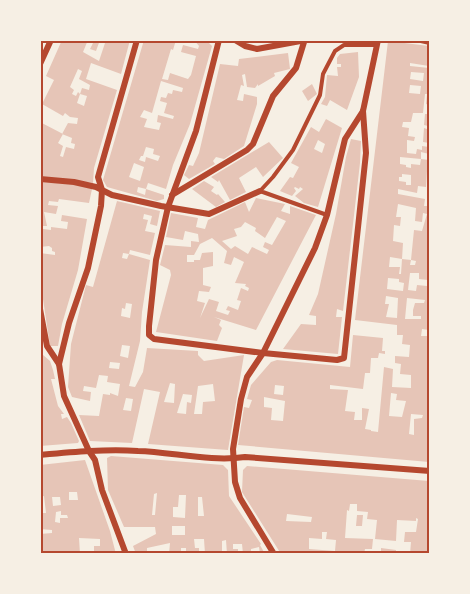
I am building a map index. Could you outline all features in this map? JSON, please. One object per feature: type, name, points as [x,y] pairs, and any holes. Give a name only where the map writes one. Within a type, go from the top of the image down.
[{"type":"street","points":[[40,64],[51,40]]},
{"type":"street","points":[[126,554],[102,490],[95,460],[64,396],[59,364],[69,323],[88,268],[101,206],[102,190],[99,174],[137,40]]},
{"type":"street","points":[[219,40],[196,131],[168,207],[156,260],[149,335],[158,340],[337,360],[345,356],[366,153],[363,111],[377,43]]},
{"type":"street","points":[[172,195],[247,150],[252,144],[273,96],[296,68],[305,41],[257,49],[235,40]]},
{"type":"street","points":[[421,40],[429,42]]},
{"type":"street","points":[[274,554],[240,498],[235,482],[233,449],[242,392],[247,378],[263,353],[306,268],[327,215],[345,139],[363,111]]},
{"type":"street","points":[[40,179],[74,182],[112,195],[209,214],[260,191]]},
{"type":"street","points":[[40,309],[47,346],[59,364]]},
{"type":"street","points":[[40,455],[89,451],[139,451],[429,471]]},
{"type":"lane","points":[[327,215],[260,191],[293,150],[320,95],[324,74],[335,51],[344,45],[377,43]]},
{"type":"building","points":[[62,40],[88,40],[83,52],[99,61],[106,40],[130,40],[121,74],[91,63],[86,79],[117,90],[94,168],[93,183],[40,177],[40,122],[62,134],[68,123],[77,124],[78,118],[70,117],[65,113],[63,116],[42,104],[54,80],[46,76]],"holes":[[[78,69],[82,71],[79,79],[90,85],[89,90],[82,88],[80,94],[78,92],[76,96],[72,94],[74,90],[70,87]],[[80,94],[87,96],[84,106],[77,103]],[[63,134],[72,138],[71,143],[75,144],[74,149],[66,147],[63,157],[60,156],[63,146],[58,143]]]},
{"type":"building","points":[[89,40],[100,40],[96,51],[90,49],[93,43]]},
{"type":"building","points":[[144,40],[176,40],[162,79],[168,80],[170,73],[188,79],[196,56],[181,52],[183,45],[198,49],[199,46],[194,40],[206,40],[212,46],[190,124],[166,189],[148,183],[146,189],[164,195],[164,199],[157,201],[107,187],[103,180]],"holes":[[[161,81],[183,88],[182,92],[173,90],[172,94],[168,93],[166,98],[161,97],[160,101],[167,103],[164,113],[174,116],[173,119],[158,115],[157,122],[161,123],[159,130],[144,127],[147,119],[140,117],[144,110],[152,113]],[[146,147],[154,149],[153,154],[160,156],[158,161],[146,157],[145,162],[139,160]],[[134,163],[144,167],[140,181],[129,177]],[[138,187],[146,189],[145,195],[137,192]]]},
{"type":"building","points":[[388,41],[429,46],[429,66],[410,63],[410,66],[429,68],[429,105],[426,104],[427,94],[425,94],[423,113],[413,113],[411,122],[403,122],[402,127],[409,128],[408,136],[415,137],[414,141],[407,140],[407,153],[416,154],[417,149],[422,150],[422,146],[429,147],[429,154],[421,152],[421,159],[429,160],[426,187],[418,186],[417,193],[398,189],[398,194],[425,199],[424,206],[427,206],[429,199],[429,330],[422,329],[421,336],[429,336],[429,462],[238,445],[244,407],[249,408],[252,400],[247,399],[251,385],[271,362],[277,360],[350,367],[353,335],[383,338],[382,351],[385,351],[385,354],[379,353],[378,358],[371,358],[370,373],[365,373],[363,389],[330,385],[330,389],[348,390],[345,411],[355,412],[354,420],[362,420],[362,408],[369,409],[365,429],[378,432],[384,367],[393,369],[392,387],[411,388],[411,375],[400,374],[401,364],[395,363],[395,356],[409,357],[410,345],[402,344],[403,335],[397,335],[397,325],[355,320]],"holes":[[[411,72],[424,73],[423,81],[410,79]],[[410,85],[421,86],[420,94],[409,93]],[[400,157],[421,159],[420,165],[411,164],[411,168],[406,167],[400,164]],[[402,174],[411,175],[411,185],[399,181],[399,177],[402,177]],[[398,204],[416,208],[415,221],[422,222],[423,213],[427,214],[422,231],[414,230],[411,260],[402,259],[403,243],[393,241],[394,225],[400,226],[401,217],[396,217]],[[390,257],[402,259],[401,274],[399,274],[400,267],[389,267]],[[411,260],[416,261],[415,265],[410,265]],[[410,273],[419,273],[419,279],[428,280],[427,286],[417,285],[416,291],[408,290]],[[388,278],[399,279],[399,282],[404,283],[403,291],[387,289]],[[386,296],[398,298],[397,318],[386,317],[389,304],[385,304]],[[407,298],[425,300],[424,303],[415,303],[413,310],[413,316],[421,316],[421,319],[405,319]],[[275,385],[284,386],[283,395],[274,394]],[[391,393],[397,394],[396,400],[406,401],[402,417],[389,416]],[[264,397],[285,401],[283,421],[271,420],[272,408],[264,407]],[[411,414],[423,415],[422,418],[414,419],[414,435],[409,434]]]},
{"type":"building","points":[[358,52],[359,77],[347,110],[330,100],[327,106],[321,104],[325,97],[327,75],[338,76],[337,67],[341,67],[341,64],[337,64],[337,58],[340,54]]},
{"type":"building","points":[[288,53],[290,69],[274,73],[275,76],[258,86],[258,84],[255,88],[247,87],[245,74],[242,75],[244,86],[241,85],[237,100],[243,101],[244,94],[257,97],[244,146],[224,159],[216,157],[213,161],[215,164],[189,179],[184,175],[189,165],[193,166],[199,153],[220,64],[238,66],[239,59]]},
{"type":"building","points":[[312,84],[317,94],[308,101],[302,91]]},
{"type":"building","points":[[425,114],[429,114],[429,143],[423,142],[424,128],[427,129],[428,126],[424,125]]},
{"type":"building","points":[[326,119],[342,128],[318,207],[304,203],[295,196],[303,189],[300,187],[299,189],[294,188],[296,191],[292,196],[280,191],[290,177],[293,178],[299,167],[291,163],[311,127],[319,132]],"holes":[[[318,140],[325,144],[322,153],[314,149]]]},
{"type":"building","points":[[351,139],[361,141],[360,163],[343,311],[337,309],[336,317],[342,317],[338,354],[283,349],[301,324],[316,325],[316,316],[309,315],[318,294]]},
{"type":"building","points":[[269,142],[283,158],[263,177],[256,167],[239,178],[246,192],[230,200],[219,180],[218,182],[211,177]]},
{"type":"building","points":[[204,181],[214,187],[211,191],[218,194],[225,202],[216,207],[192,189]]},
{"type":"building","points":[[40,182],[74,184],[92,189],[89,203],[59,199],[58,202],[49,201],[48,205],[58,206],[56,214],[44,212],[47,226],[43,226],[43,229],[51,230],[51,227],[67,229],[68,222],[61,221],[62,215],[87,219],[78,270],[58,346],[50,346],[40,279],[40,253],[55,255],[55,252],[49,246],[40,247]]},
{"type":"building","points":[[256,198],[285,204],[281,211],[290,214],[290,206],[316,215],[256,330],[214,317],[221,320],[219,325],[222,328],[217,341],[156,332],[171,275],[170,270],[160,265],[165,245],[191,247],[191,241],[199,242],[198,234],[185,231],[183,240],[166,237],[171,213],[198,218],[196,227],[205,229],[208,220],[245,202],[249,212]],"holes":[[[277,217],[286,221],[272,245],[265,242],[263,247],[269,250],[267,254],[252,247],[248,254],[235,246],[231,249],[222,241],[237,236],[234,229],[241,227],[245,222],[256,228],[255,231],[265,238]],[[212,238],[227,251],[224,263],[231,265],[234,257],[244,262],[235,283],[246,284],[245,286],[249,288],[248,291],[241,288],[237,300],[241,301],[238,310],[228,306],[226,310],[230,311],[228,315],[216,311],[219,302],[209,299],[200,318],[205,303],[197,301],[199,291],[209,292],[211,287],[203,285],[203,268],[213,266],[213,252],[202,253],[200,260],[194,260],[194,262],[187,262],[187,255],[194,255],[200,244]]]},
{"type":"building","points":[[117,201],[160,211],[157,226],[150,224],[152,216],[144,214],[143,219],[148,220],[145,231],[155,233],[150,255],[130,250],[129,254],[150,260],[140,341],[129,386],[135,387],[143,372],[147,348],[198,351],[198,355],[204,361],[244,355],[228,450],[148,444],[160,392],[144,389],[132,443],[90,441],[79,415],[99,416],[103,394],[110,395],[110,393],[118,396],[120,384],[107,382],[108,376],[99,375],[96,388],[84,386],[83,391],[91,392],[90,401],[72,397],[68,387],[71,344],[86,285],[93,287]],"holes":[[[123,253],[129,254],[127,259],[122,258]],[[126,303],[132,304],[130,318],[121,316],[122,308],[125,309]],[[122,345],[130,346],[128,358],[120,356]],[[110,362],[120,363],[119,369],[109,368]],[[170,383],[175,384],[174,403],[164,402]],[[213,384],[215,401],[203,402],[202,414],[194,414],[198,386]],[[183,394],[192,395],[191,403],[187,402],[186,414],[177,413]],[[126,398],[133,399],[131,411],[123,410]]]},
{"type":"building","points":[[40,348],[43,355],[50,361],[53,370],[55,379],[51,379],[58,406],[64,414],[61,414],[62,419],[67,417],[71,423],[78,443],[40,446]]},
{"type":"building","points":[[111,456],[223,465],[228,470],[229,496],[261,544],[265,554],[260,554],[259,547],[251,549],[251,554],[243,554],[242,544],[233,544],[233,549],[238,549],[238,554],[227,554],[226,540],[222,541],[222,554],[205,554],[204,539],[194,539],[195,548],[199,548],[199,554],[186,554],[186,548],[181,548],[181,554],[169,554],[170,543],[147,548],[147,554],[136,554],[133,546],[156,534],[155,527],[124,527],[108,490],[107,458]],"holes":[[[157,493],[155,515],[152,515],[154,494]],[[179,495],[186,495],[185,518],[173,517],[173,507],[178,507]],[[198,497],[202,497],[204,516],[198,516]],[[172,526],[185,526],[185,535],[172,535]]]},
{"type":"building","points":[[85,460],[116,554],[84,554],[84,552],[94,551],[94,546],[100,546],[100,539],[79,538],[80,554],[40,554],[40,534],[52,533],[52,530],[40,529],[40,513],[46,513],[44,496],[40,497],[40,465]],"holes":[[[69,492],[77,492],[78,500],[69,500]],[[52,497],[60,497],[61,505],[53,506]],[[61,511],[61,515],[67,515],[68,518],[60,518],[60,523],[55,522],[56,512]]]},
{"type":"building","points":[[247,466],[429,481],[429,554],[410,554],[411,542],[404,542],[405,532],[416,532],[418,519],[416,518],[416,521],[397,520],[396,541],[375,539],[377,520],[367,519],[368,512],[357,511],[357,504],[350,504],[349,511],[347,510],[345,538],[373,539],[372,549],[365,549],[364,554],[281,554],[242,492],[243,470]],"holes":[[[287,514],[312,517],[311,522],[286,521]],[[322,532],[327,532],[326,539],[336,540],[335,551],[309,549],[309,538],[322,539]]]},
{"type":"building","points":[[357,515],[363,515],[362,526],[356,526]]},
{"type":"building","points":[[381,548],[396,550],[396,554],[381,554]]}]
